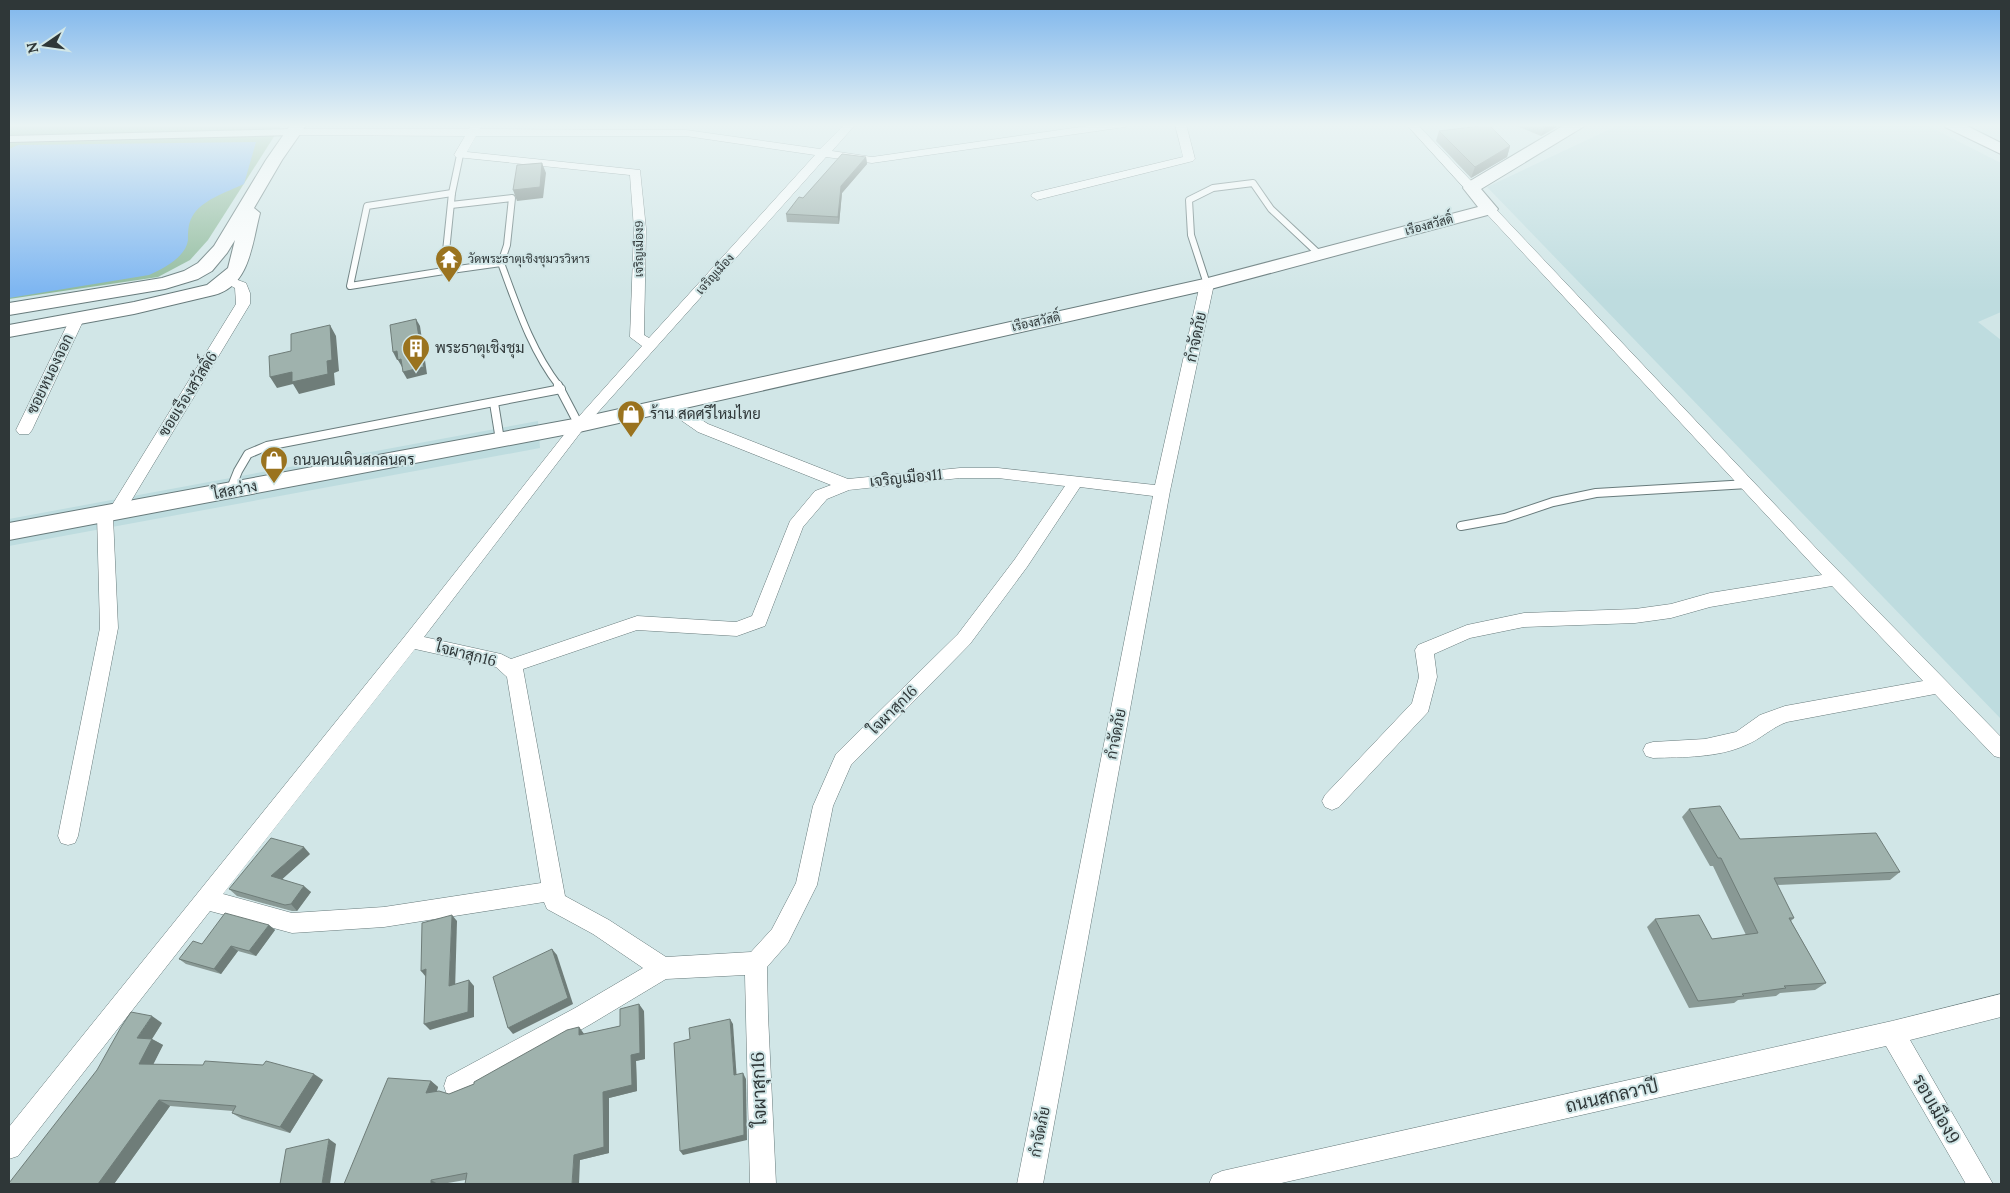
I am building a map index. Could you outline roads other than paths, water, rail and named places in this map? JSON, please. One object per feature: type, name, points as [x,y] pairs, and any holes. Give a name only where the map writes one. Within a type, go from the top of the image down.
[{"type":"street","points":[[9,309],[166,283],[191,275],[213,260],[261,180]]},
{"type":"street","name":"เจริญเมือง9","points":[[637,180],[640,229],[637,337],[651,345]]},
{"type":"street","name":"เจริญเมือง","points":[[9,1147],[411,641],[579,425],[799,180]]},
{"type":"street","points":[[1037,196],[1104,180]]},
{"type":"street","points":[[1463,180],[1836,579],[2001,750]]},
{"type":"street","points":[[1471,188],[1485,180]]},
{"type":"street","points":[[9,332],[214,289],[227,280],[237,268],[258,184]]},
{"type":"street","name":"เรืองสวัสดิ์","points":[[579,425],[1207,284],[1489,209]]},
{"type":"street","name":"ซอยเรืองสวัสดิ์6","points":[[111,514],[243,304],[244,293],[241,286],[227,280]]},
{"type":"street","name":"กำจัดภัย","points":[[1030,1184],[1162,491],[1207,284]]},
{"type":"street","name":"ซอยหนองจอก","points":[[24,430],[77,319]]},
{"type":"street","name":"เจริญเมือง11","points":[[667,404],[703,428],[847,485],[960,473],[998,473],[1162,491]]},
{"type":"street","name":"ใสสว่าง","points":[[9,532],[579,425]]},
{"type":"street","name":"ใจผาสุก16","points":[[763,1184],[756,1015],[756,963],[780,936],[806,885],[823,806],[843,760],[964,639],[1021,563],[1076,481]]},
{"type":"street","points":[[509,667],[636,623],[737,629],[758,621],[796,525],[821,495],[847,485]]},
{"type":"street","points":[[68,836],[109,628],[111,514]]},
{"type":"street","points":[[1332,801],[1421,706],[1428,678],[1424,650],[1467,632],[1524,620],[1636,616],[1671,611],[1710,600],[1836,579]]},
{"type":"street","name":"ใจผาสุก16","points":[[411,641],[501,661],[516,673],[555,902],[601,926],[663,968]]},
{"type":"street","points":[[1653,750],[1705,747],[1726,743],[1742,739],[1767,721],[1785,714],[1940,686]]},
{"type":"street","points":[[205,899],[292,923],[384,917],[553,891]]},
{"type":"street","points":[[456,1086],[584,1016],[663,968],[756,963]]},
{"type":"street","name":"ถนนสกลวาปี","points":[[1222,1184],[1892,1033],[2001,1006]]},
{"type":"street","name":"รอบเมือง9","points":[[1892,1033],[1980,1184]]},
{"type":"lane","points":[[444,271],[455,180]]},
{"type":"lane","points":[[1207,284],[1191,235],[1189,200],[1213,188],[1253,183],[1271,209],[1319,254]]},
{"type":"lane","points":[[452,193],[367,206],[350,286],[501,263]]},
{"type":"lane","points":[[451,205],[512,198],[507,245],[501,263],[526,329],[545,368],[561,389],[579,425]]},
{"type":"lane","points":[[230,492],[238,471],[248,454],[267,446],[561,389]]},
{"type":"lane","points":[[494,403],[500,440]]},
{"type":"lane","points":[[1461,526],[1505,518],[1553,502],[1596,493],[1748,484]]},
{"type":"water","points":[[9,180],[245,180],[244,184],[215,197],[196,211],[190,222],[188,240],[183,252],[167,266],[149,275],[9,298]]},
{"type":"place","name":"วัดพระธาตุเชิงชุมวรวิหาร","points":[[449,283]]},
{"type":"place","name":"พระธาตุเชิงชุม","points":[[416,372]]},
{"type":"place","name":"ร้าน สดศรีไหมไทย","points":[[631,438]]},
{"type":"place","name":"ถนนคนเดินสกลนคร","points":[[274,484]]}]
